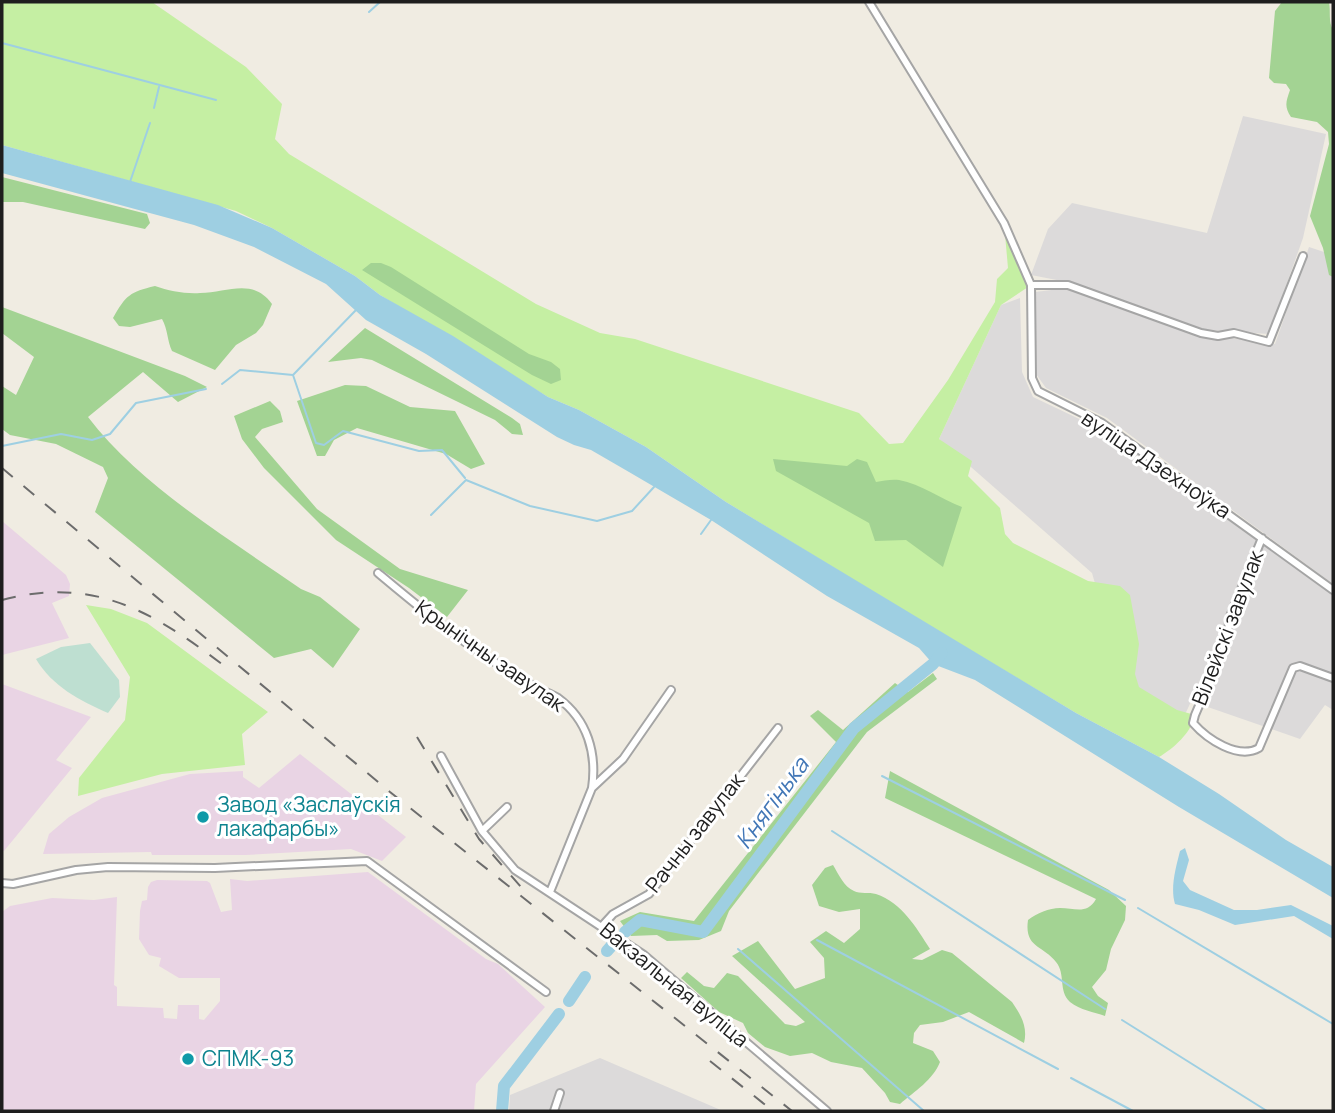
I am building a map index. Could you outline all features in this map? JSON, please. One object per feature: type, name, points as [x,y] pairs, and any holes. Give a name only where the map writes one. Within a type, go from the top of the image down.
[{"type":"street","points":[[869,2],[1004,223],[1031,285],[1068,285],[1201,333],[1218,336],[1234,333],[1269,341],[1303,256]]},
{"type":"street","name":"вуліца Дзехноўка","points":[[1031,285],[1032,378],[1038,391],[1102,423],[1333,590]]},
{"type":"street","name":"Вілейскі завулак","points":[[1262,538],[1229,619],[1228,638],[1193,723],[1216,742],[1236,750],[1253,751],[1259,748],[1293,668],[1300,666],[1333,678]]},
{"type":"street","name":"Крынічны завулак","points":[[378,573],[474,648],[540,690],[557,697],[566,706],[581,726],[592,749],[592,788]]},
{"type":"street","points":[[550,892],[592,788],[623,760],[671,690]]},
{"type":"street","name":"Рачны завулак","points":[[602,926],[613,914],[649,894],[778,728]]},
{"type":"street","name":"Вакзальная вуліца","points":[[441,756],[482,831],[515,870],[643,955],[827,1111]]},
{"type":"street","points":[[482,831],[507,807]]},
{"type":"street","points":[[2,883],[13,884],[76,870],[108,867],[215,868],[367,861],[547,992]]},
{"type":"street","points":[[554,1111],[559,1093]]},
{"type":"shaded area","points":[[1243,116],[1326,134],[1303,238],[1269,334],[1206,330],[1067,282],[1031,275],[1048,229],[1072,203],[1207,233]]},
{"type":"shaded area","points":[[1309,247],[1333,255],[1333,584],[1107,418],[1046,388],[1036,374],[1035,292],[1068,288],[1198,336],[1215,340],[1232,338],[1275,344]]},
{"type":"shaded area","points":[[1020,298],[1022,372],[1033,397],[1094,426],[1259,542],[1224,621],[1224,631],[1174,738],[1135,723],[1092,573],[939,439],[1001,305]]},
{"type":"shaded area","points":[[2,521],[66,575],[70,584],[69,596],[52,603],[69,638],[2,655]]},
{"type":"shaded area","points":[[1263,542],[1333,590],[1333,710],[1325,705],[1300,739],[1202,705],[1231,619]]},
{"type":"shaded area","points":[[2,684],[91,717],[56,760],[72,768],[4,851],[2,850]]},
{"type":"shaded area","points":[[300,754],[406,837],[382,861],[351,849],[245,855],[152,855],[151,852],[43,854],[49,834],[69,817],[102,798],[190,774],[243,771],[243,777],[259,788]]},
{"type":"shaded area","points":[[368,872],[486,959],[498,964],[545,1007],[476,1084],[474,1111],[2,1111],[2,912],[10,906],[52,898],[94,900],[117,897],[114,985],[117,987],[117,1006],[163,1008],[164,1018],[177,1019],[178,1005],[199,1005],[199,1019],[204,1020],[220,1001],[220,978],[179,978],[159,966],[161,958],[149,955],[139,939],[142,901],[147,900],[151,882],[207,881],[221,912],[232,910],[230,879],[247,881]]},
{"type":"shaded area","points":[[600,1058],[723,1111],[509,1111],[510,1095]]},
{"type":"green space","points":[[2,2],[152,2],[246,67],[282,104],[275,139],[289,154],[536,304],[600,333],[635,339],[859,413],[889,444],[903,443],[948,380],[995,302],[997,279],[1008,268],[1004,223],[1031,285],[1001,305],[939,439],[972,461],[968,476],[1000,508],[1005,534],[1013,543],[1088,581],[1120,586],[1130,595],[1139,644],[1135,674],[1139,687],[1177,710],[1195,715],[1190,728],[1176,745],[1159,757],[1076,713],[726,502],[646,447],[579,410],[548,397],[380,295],[355,276],[272,228],[236,211],[2,145]]},
{"type":"green space","points":[[1282,2],[1329,2],[1333,30],[1333,277],[1329,275],[1323,248],[1310,216],[1329,144],[1328,132],[1317,122],[1291,117],[1286,104],[1290,90],[1286,84],[1274,83],[1269,78],[1275,11]]},
{"type":"green space","points":[[2,177],[147,214],[150,223],[145,229],[23,202],[2,202]]},
{"type":"green space","points":[[371,263],[391,267],[529,354],[551,362],[560,369],[561,380],[551,384],[532,375],[362,270]]},
{"type":"green space","points":[[155,286],[189,293],[248,289],[264,296],[272,304],[263,325],[256,333],[236,345],[215,370],[172,351],[162,319],[130,327],[119,326],[113,318],[130,296]]},
{"type":"green space","points":[[2,307],[185,376],[207,387],[178,402],[143,372],[88,417],[133,466],[187,510],[301,589],[320,597],[360,629],[333,668],[311,649],[274,658],[95,512],[108,478],[103,467],[56,444],[10,435],[2,429],[2,386],[16,395],[34,357],[2,333]]},
{"type":"green space","points":[[365,328],[512,418],[520,424],[523,435],[512,434],[495,420],[372,360],[361,358],[328,362]]},
{"type":"green space","points":[[345,385],[366,386],[410,407],[455,411],[485,464],[471,469],[446,454],[357,428],[334,440],[325,456],[317,456],[297,401]]},
{"type":"green space","points":[[270,401],[280,411],[283,422],[262,429],[255,437],[317,509],[400,569],[468,590],[447,617],[409,588],[336,540],[264,468],[242,439],[234,416]]},
{"type":"green space","points":[[773,459],[847,466],[857,459],[867,462],[876,482],[907,482],[962,507],[943,567],[906,540],[875,541],[869,523],[776,471]]},
{"type":"green space","points":[[86,605],[111,609],[147,623],[268,712],[242,734],[245,765],[162,774],[78,796],[79,778],[125,720],[130,677]]},
{"type":"green space","points":[[90,643],[119,680],[120,697],[108,713],[58,685],[36,659],[61,647]]},
{"type":"green space","points":[[933,673],[937,679],[867,732],[729,911],[721,931],[699,940],[667,941],[657,935],[631,936],[620,921],[640,912],[694,921],[836,742],[810,716],[818,710],[843,730],[895,683],[908,692]]},
{"type":"green space","points":[[890,771],[1109,890],[1126,906],[1125,920],[1111,949],[1106,970],[1092,987],[1098,996],[1108,1003],[1105,1016],[1083,1009],[1066,998],[1059,967],[1051,956],[1032,941],[1028,929],[1028,920],[1039,913],[1056,908],[1085,909],[1096,899],[885,798]]},
{"type":"green space","points":[[833,865],[850,889],[885,898],[908,917],[930,949],[912,959],[922,960],[942,950],[952,953],[1012,1002],[1023,1021],[1024,1043],[969,1012],[943,1022],[920,1025],[914,1033],[913,1043],[933,1051],[940,1062],[928,1080],[900,1104],[890,1102],[862,1068],[831,1062],[812,1053],[790,1056],[765,1047],[748,1033],[743,1023],[719,1012],[681,978],[687,972],[704,986],[714,988],[727,973],[738,976],[785,1024],[796,1026],[805,1022],[732,956],[758,941],[795,989],[825,978],[824,958],[810,942],[826,931],[844,943],[860,929],[860,909],[839,912],[819,906],[812,885],[825,868]]},
{"type":"water","points":[[2,145],[218,205],[272,228],[355,276],[380,295],[453,336],[548,397],[579,410],[646,447],[726,502],[1076,713],[1159,757],[1219,794],[1286,840],[1333,867],[1333,898],[1179,807],[975,680],[933,664],[919,648],[827,596],[711,520],[591,450],[557,437],[426,354],[366,320],[326,284],[254,247],[194,225],[2,173]]},
{"type":"water","points":[[1185,848],[1189,860],[1183,881],[1190,890],[1234,910],[1291,905],[1333,926],[1333,939],[1294,916],[1235,925],[1199,910],[1175,904],[1175,871],[1180,851]]},
{"type":"waterway","points":[[369,12],[380,2]]},
{"type":"waterway","points":[[2,43],[216,100]]},
{"type":"waterway","points":[[154,108],[159,87]]},
{"type":"waterway","points":[[130,182],[150,123]]},
{"type":"waterway","points":[[222,384],[240,370],[293,375],[356,310]]},
{"type":"waterway","points":[[293,375],[316,443],[324,445],[343,431],[419,451],[442,450],[465,478]]},
{"type":"waterway","points":[[2,446],[61,434],[92,440],[110,434],[136,403],[206,389]]},
{"type":"waterway","points":[[431,515],[466,480],[530,506],[597,521],[632,511],[654,487]]},
{"type":"waterway","points":[[701,534],[711,520]]},
{"type":"waterway","name":"Княгінька","points":[[625,932],[640,920],[703,932],[854,728],[933,664],[942,653]]},
{"type":"waterway","points":[[882,776],[1125,900]]},
{"type":"waterway","points":[[832,831],[1105,1009]]},
{"type":"waterway","points":[[1138,908],[1333,1024]]},
{"type":"waterway","points":[[817,940],[1058,1069]]},
{"type":"waterway","name":"Княгінька","points":[[607,951],[614,943]]},
{"type":"waterway","points":[[738,949],[924,1111]]},
{"type":"waterway","name":"Княгінька","points":[[569,1001],[585,977]]},
{"type":"waterway","name":"Княгінька","points":[[502,1111],[504,1086],[559,1014]]},
{"type":"waterway","points":[[1122,1020],[1267,1111]]},
{"type":"waterway","points":[[1071,1078],[1133,1111]]},
{"type":"railway","points":[[2,468],[390,792],[792,1111]]},
{"type":"railway","points":[[2,600],[35,593],[66,592],[95,596],[122,604],[175,631],[227,668]]},
{"type":"railway","points":[[417,737],[479,839],[521,887]]},
{"type":"railway","points":[[710,1061],[773,1111]]},
{"type":"place","name":"Завод «Заслаўскія лакафарбы»","points":[[203,817]]},
{"type":"place","name":"СПМК-93","points":[[188,1059]]}]
